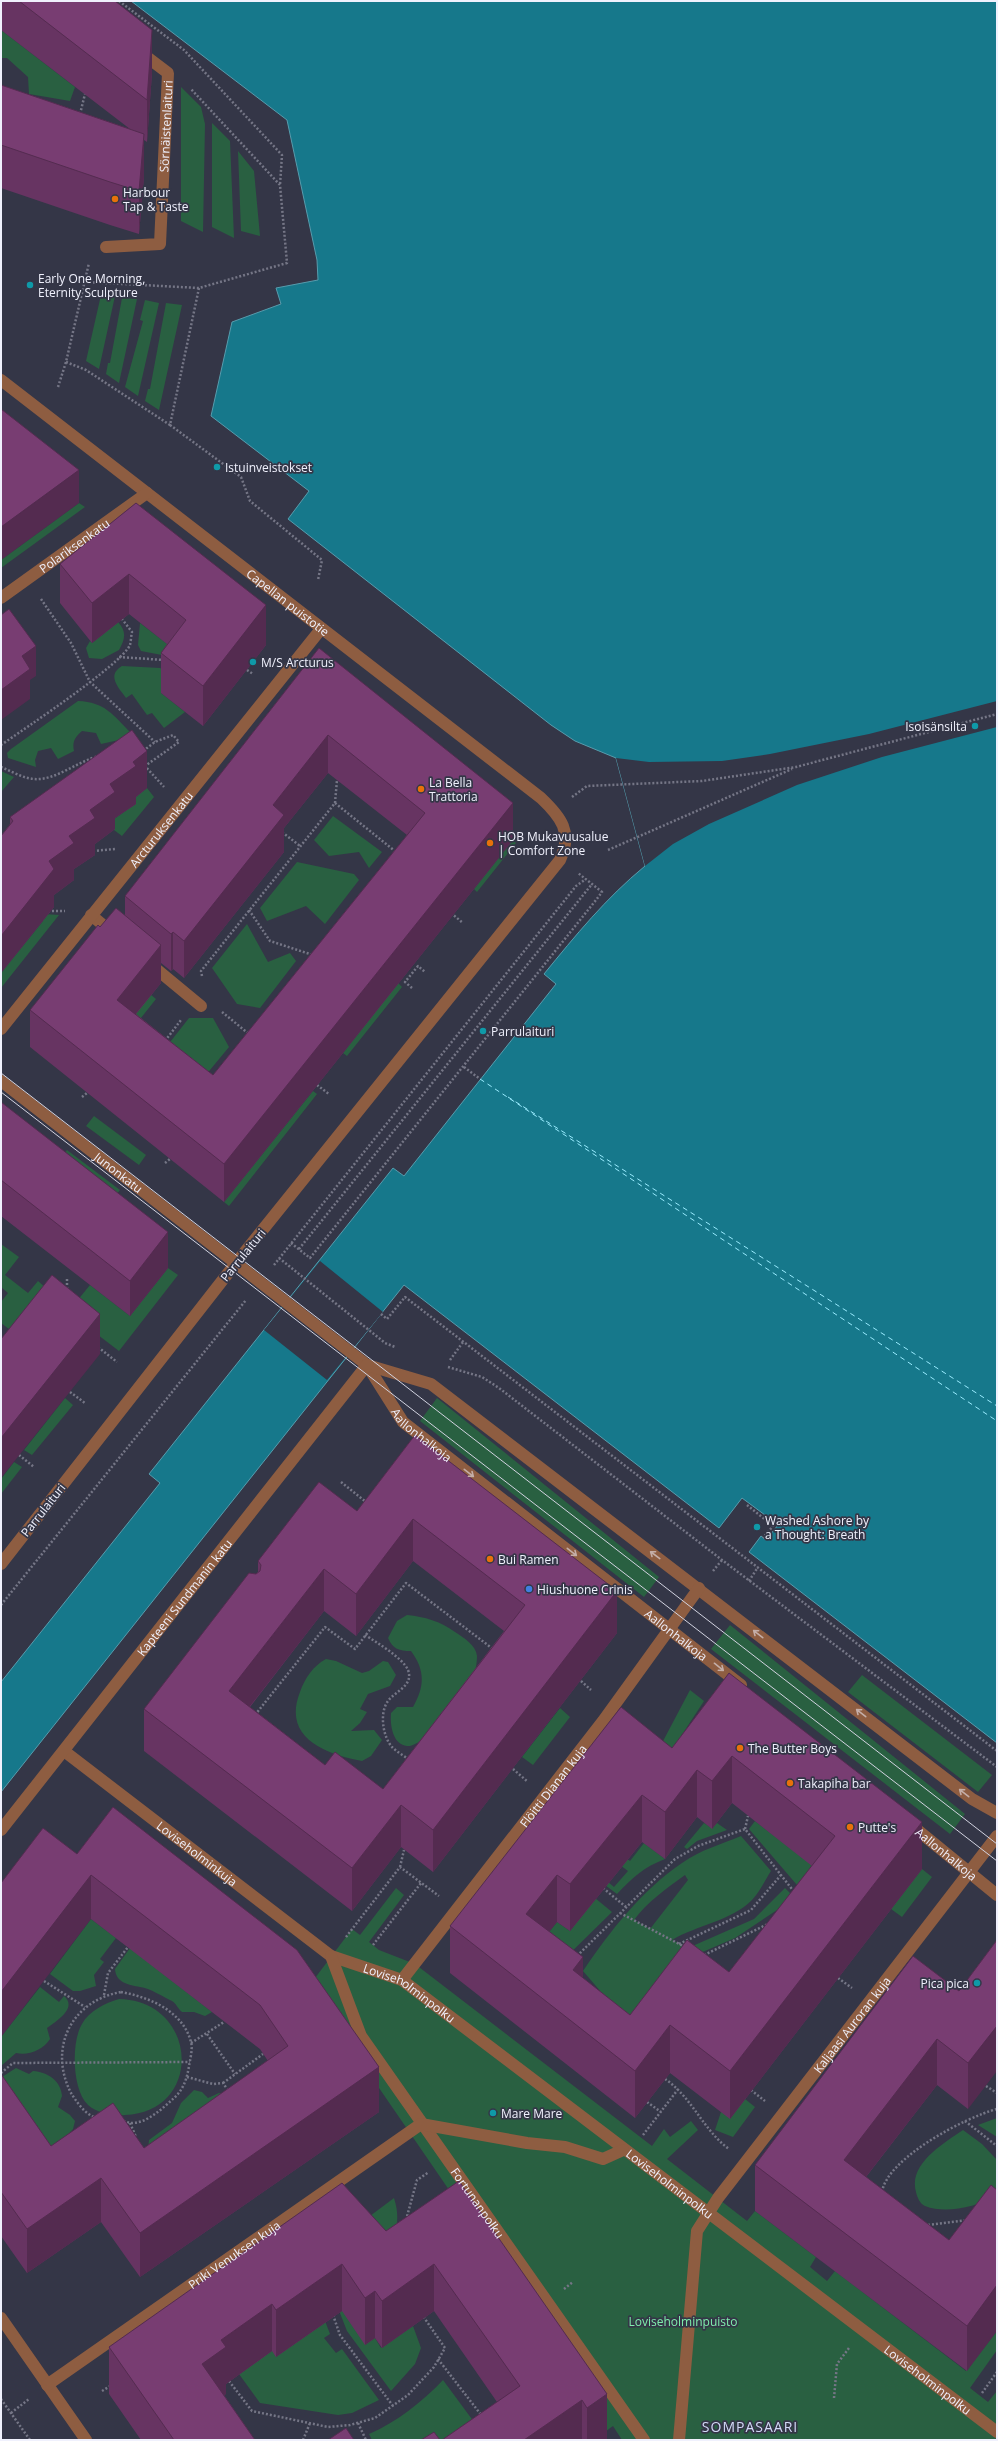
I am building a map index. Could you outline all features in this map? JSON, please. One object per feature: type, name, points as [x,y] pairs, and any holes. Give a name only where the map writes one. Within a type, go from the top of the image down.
[{"type":"street","name":"Sörnäistenlaituri","points":[[106,247],[160,244],[168,73],[131,44]]},
{"type":"street","name":"Capellan puistotie","points":[[1,380],[541,798],[562,820],[565,832]]},
{"type":"street","name":"Polariksenkatu","points":[[1,598],[147,493]]},
{"type":"street","name":"Arcturuksenkatu","points":[[1,1029],[321,629]]},
{"type":"street","name":"Parrulaituri","points":[[1,1564],[236,1263],[560,860],[566,846],[565,832]]},
{"type":"street","points":[[91,915],[125,943]]},
{"type":"street","points":[[137,953],[201,1006]]},
{"type":"street","name":"Junonkatu","points":[[1,1081],[236,1263]]},
{"type":"street","name":"Aallonhalkoja","points":[[236,1263],[367,1365],[403,1422],[670,1627],[750,1692]]},
{"type":"street","name":"Aallonhalkoja","points":[[367,1365],[431,1384],[699,1588],[972,1799],[997,1813]]},
{"type":"street","name":"Kapteeni Sundmanin katu","points":[[1,1830],[367,1365]]},
{"type":"street","name":"Flöitti Dianan kuja","points":[[402,1980],[603,1721],[699,1588]]},
{"type":"street","name":"Loviseholminkuja","points":[[64,1751],[331,1956]]},
{"type":"street","name":"Aallonhalkoja","points":[[902,1817],[997,1895]]},
{"type":"street","name":"Kaljaasi Auroran kuja","points":[[679,2440],[697,2231],[707,2213],[746,2161],[997,1836]]},
{"type":"street","name":"Loviseholminpolku","points":[[331,1956],[402,1980],[623,2150],[997,2432]]},
{"type":"street","name":"Fortunanpolku","points":[[331,1956],[361,2036],[446,2160],[644,2440]]},
{"type":"street","points":[[421,2124],[527,2143],[565,2147],[603,2159],[623,2150]]},
{"type":"street","name":"Priki Venuksen kuja","points":[[47,2385],[421,2124]]},
{"type":"street","points":[[1,2318],[86,2440]]},
{"type":"path","points":[[84,282],[199,288],[287,263],[280,185],[282,155],[184,50],[119,1]]},
{"type":"path","points":[[168,73],[196,92],[280,185]]},
{"type":"path","points":[[79,116],[85,94]]},
{"type":"path","points":[[58,387],[66,362],[92,247],[106,247]]},
{"type":"path","points":[[170,425],[199,288]]},
{"type":"path","points":[[66,362],[86,370],[170,425],[241,477],[250,501],[322,560],[318,580]]},
{"type":"path","points":[[41,599],[71,643],[90,682],[155,742]]},
{"type":"path","points":[[1,745],[90,682],[119,657],[130,645],[132,632],[122,619]]},
{"type":"path","points":[[119,657],[168,660]]},
{"type":"path","points":[[247,670],[253,674]]},
{"type":"path","points":[[587,786],[623,786],[702,781],[796,767],[997,714]]},
{"type":"path","points":[[137,756],[155,742],[173,735],[179,742],[145,766],[164,787]]},
{"type":"path","points":[[136,752],[143,751]]},
{"type":"path","points":[[1,767],[34,779],[55,774],[83,760],[102,755]]},
{"type":"path","points":[[608,850],[796,767]]},
{"type":"path","points":[[203,979],[201,971],[335,803],[338,780]]},
{"type":"path","points":[[335,803],[401,856]]},
{"type":"path","points":[[276,826],[300,846]]},
{"type":"path","points":[[92,851],[115,849]]},
{"type":"path","points":[[291,1243],[310,1258],[464,1068],[602,892],[586,879],[576,886],[279,1258],[385,1343],[402,1351]]},
{"type":"path","points":[[299,1249],[592,884]]},
{"type":"path","points":[[447,909],[463,923]]},
{"type":"path","points":[[48,910],[65,911]]},
{"type":"path","points":[[250,910],[270,941],[319,957]]},
{"type":"path","points":[[412,988],[405,982],[418,966],[425,972]]},
{"type":"path","points":[[406,973],[410,976]]},
{"type":"path","points":[[464,1068],[480,1079]]},
{"type":"path","points":[[317,1085],[329,1094]]},
{"type":"path","points":[[82,1097],[87,1093]]},
{"type":"path","points":[[165,1163],[170,1159]]},
{"type":"path","points":[[61,1295],[67,1292],[67,1279]]},
{"type":"path","points":[[381,1314],[387,1319],[404,1297],[997,1751]]},
{"type":"path","points":[[1,1605],[226,1324]]},
{"type":"path","points":[[450,1360],[463,1342]]},
{"type":"path","points":[[96,1345],[117,1362]]},
{"type":"path","points":[[445,1366],[482,1377],[499,1388],[749,1581],[997,1768]]},
{"type":"path","points":[[70,1392],[85,1403]]},
{"type":"path","points":[[19,1455],[34,1467]]},
{"type":"path","points":[[341,1482],[368,1503]]},
{"type":"path","points":[[747,1505],[773,1526],[763,1538]]},
{"type":"path","points":[[749,1581],[758,1567]]},
{"type":"path","points":[[262,1719],[255,1714],[325,1627],[355,1649],[406,1583],[495,1650]]},
{"type":"path","points":[[366,1635],[402,1662],[408,1670],[408,1679],[404,1687],[387,1701],[383,1725],[392,1747],[417,1765]]},
{"type":"path","points":[[581,1681],[591,1690]]},
{"type":"path","points":[[745,1829],[748,1816]]},
{"type":"path","points":[[745,1829],[798,1897]]},
{"type":"path","points":[[574,1958],[675,1859],[698,1846],[745,1829]]},
{"type":"path","points":[[352,1929],[400,1867],[404,1850]]},
{"type":"path","points":[[400,1867],[435,1893]]},
{"type":"path","points":[[679,1944],[751,1910],[781,1875]]},
{"type":"path","points":[[373,1945],[421,1883]]},
{"type":"path","points":[[603,1888],[626,1907]]},
{"type":"path","points":[[620,1913],[688,1948]]},
{"type":"path","points":[[698,1954],[703,1956],[736,1941],[774,1920]]},
{"type":"path","points":[[104,1995],[108,1973],[128,1947]]},
{"type":"path","points":[[44,1981],[85,2007]]},
{"type":"path","points":[[121,1992],[138,1995],[155,2002],[172,2013],[183,2024],[191,2043],[187,2078],[179,2093],[166,2105],[142,2121],[130,2123],[94,2117],[87,2112],[74,2097],[65,2081],[61,2063],[62,2045],[68,2031],[85,2007],[104,1995],[121,1992]]},
{"type":"path","points":[[191,2043],[224,2022]]},
{"type":"path","points":[[207,2034],[235,2074]]},
{"type":"path","points":[[187,2078],[213,2084],[223,2083],[263,2054]]},
{"type":"path","points":[[1,2073],[12,2063],[190,2062]]},
{"type":"path","points":[[665,2079],[679,2088],[718,2141],[746,2161]]},
{"type":"path","points":[[223,2083],[230,2096]]},
{"type":"path","points":[[986,2086],[997,2093]]},
{"type":"path","points":[[623,2150],[640,2138],[679,2088]]},
{"type":"path","points":[[647,2102],[661,2112]]},
{"type":"path","points":[[883,2197],[882,2191],[886,2181],[901,2164],[926,2143],[965,2121],[997,2109]]},
{"type":"path","points":[[89,2122],[94,2117]]},
{"type":"path","points":[[965,2121],[997,2146]]},
{"type":"path","points":[[130,2123],[138,2144]]},
{"type":"path","points":[[404,2225],[417,2180],[446,2160]]},
{"type":"path","points":[[875,2189],[882,2191]]},
{"type":"path","points":[[922,2224],[942,2225],[971,2219]]},
{"type":"path","points":[[229,2381],[252,2411],[328,2427],[358,2423],[375,2418],[408,2395],[438,2359],[445,2348],[419,2311]]},
{"type":"path","points":[[332,2314],[340,2335],[393,2406]]},
{"type":"path","points":[[834,2398],[837,2364],[850,2347]]},
{"type":"path","points":[[438,2359],[484,2419]]},
{"type":"path","points":[[102,2391],[118,2381]]},
{"type":"path","points":[[1,2399],[30,2440]]},
{"type":"path","points":[[303,2440],[310,2423]]},
{"type":"path","points":[[358,2423],[366,2440]]},
{"type":"green space","points":[[1,30],[75,87],[70,101],[29,94],[28,77],[7,58],[1,58]]},
{"type":"green space","points":[[181,87],[201,107],[205,124],[203,232],[181,221]]},
{"type":"green space","points":[[212,123],[230,141],[234,238],[212,227]]},
{"type":"green space","points":[[238,151],[254,171],[260,236],[241,231]]},
{"type":"green space","points":[[101,295],[115,296],[99,369],[86,361]]},
{"type":"green space","points":[[122,298],[137,299],[119,383],[106,374],[108,363],[110,363]]},
{"type":"green space","points":[[145,300],[159,303],[138,396],[125,387],[143,321],[140,320]]},
{"type":"green space","points":[[166,303],[182,305],[159,410],[145,401],[148,389],[150,389]]},
{"type":"green space","points":[[79,503],[85,507],[1,568],[1,560]]},
{"type":"green space","points":[[118,622],[124,632],[123,642],[119,650],[102,659],[89,658],[86,648],[90,641],[92,643]]},
{"type":"green space","points":[[140,623],[179,653],[167,656],[141,651],[138,645]]},
{"type":"green space","points":[[122,666],[160,668],[174,675],[161,693],[185,712],[164,728],[152,713],[147,715],[132,694],[126,698],[119,689],[114,677],[117,669]]},
{"type":"green space","points":[[78,701],[95,704],[102,707],[113,715],[131,733],[119,740],[101,744],[96,733],[82,731],[78,735],[73,745],[74,751],[58,759],[51,748],[38,751],[35,760],[36,767],[8,758],[7,753],[11,749]]},
{"type":"green space","points":[[1,771],[14,777],[1,792]]},
{"type":"green space","points":[[147,788],[154,797],[122,836],[114,830],[110,822],[135,804],[133,799]]},
{"type":"green space","points":[[333,816],[382,852],[369,868],[359,852],[329,856],[314,840]]},
{"type":"green space","points":[[513,840],[516,843],[477,892],[474,889]]},
{"type":"green space","points":[[297,862],[354,874],[359,880],[325,924],[306,906],[267,921],[260,908]]},
{"type":"green space","points":[[43,914],[59,915],[1,988],[1,973],[43,921]]},
{"type":"green space","points":[[247,924],[268,962],[290,953],[296,961],[260,1008],[237,1004],[212,968]]},
{"type":"green space","points":[[137,983],[156,999],[129,1033],[124,1029]]},
{"type":"green space","points":[[398,983],[402,987],[347,1056],[343,1053]]},
{"type":"green space","points":[[189,1018],[213,1018],[229,1047],[205,1076],[167,1046]]},
{"type":"green space","points":[[313,1091],[317,1094],[229,1206],[224,1202]]},
{"type":"green space","points":[[94,1116],[146,1155],[139,1165],[86,1126]]},
{"type":"green space","points":[[67,1150],[120,1190],[112,1200],[59,1160]]},
{"type":"green space","points":[[1,1244],[19,1257],[5,1275],[28,1293],[38,1281],[47,1289],[13,1332],[1,1323],[1,1302],[8,1293],[1,1287]]},
{"type":"green space","points":[[168,1268],[178,1275],[119,1351],[68,1312],[90,1285],[130,1316]]},
{"type":"green space","points":[[65,1398],[73,1405],[32,1455],[24,1450]]},
{"type":"green space","points":[[437,1398],[659,1577],[644,1597],[420,1421]]},
{"type":"green space","points":[[14,1462],[22,1467],[1,1494],[1,1479]]},
{"type":"green space","points":[[407,1615],[432,1620],[449,1628],[469,1642],[474,1648],[477,1656],[477,1662],[474,1675],[468,1687],[443,1720],[423,1739],[414,1745],[407,1746],[398,1742],[395,1738],[391,1723],[391,1713],[397,1707],[413,1707],[420,1692],[422,1678],[421,1672],[416,1658],[411,1651],[397,1649],[392,1645],[388,1638],[397,1621]]},
{"type":"green space","points":[[730,1625],[965,1814],[950,1834],[711,1649]]},
{"type":"green space","points":[[326,1659],[336,1661],[362,1673],[369,1671],[383,1661],[388,1662],[396,1675],[390,1686],[368,1694],[360,1709],[367,1712],[360,1723],[351,1731],[374,1730],[382,1740],[371,1756],[362,1761],[334,1754],[321,1748],[310,1741],[302,1732],[297,1721],[296,1708],[302,1687],[313,1669]]},
{"type":"green space","points":[[862,1675],[992,1775],[978,1792],[848,1692]]},
{"type":"green space","points":[[690,1690],[704,1701],[670,1753],[662,1743]]},
{"type":"green space","points":[[560,1708],[570,1717],[533,1765],[522,1757]]},
{"type":"green space","points":[[755,1821],[824,1874],[803,1892],[749,1829]]},
{"type":"green space","points":[[704,1823],[712,1828],[717,1823],[727,1830],[697,1841],[687,1849],[684,1847]]},
{"type":"green space","points":[[741,1836],[771,1871],[760,1890],[752,1900],[734,1913],[672,1940],[688,1948],[754,1919],[785,1888],[795,1898],[735,1938],[691,1957],[626,2021],[583,1971],[604,1941],[640,1898],[667,1874],[689,1858]],"holes":[[[685,1875],[688,1880],[650,1929],[634,1920],[651,1901],[671,1885]]]},
{"type":"green space","points":[[644,1843],[665,1859],[639,1874],[617,1894],[605,1885],[608,1882],[614,1887],[628,1871],[620,1865],[622,1855],[630,1861]]},
{"type":"green space","points":[[922,1869],[932,1877],[902,1917],[891,1909]]},
{"type":"green space","name":"Loviseholminpuisto","points":[[396,1888],[404,1895],[369,1942],[379,1950],[415,1964],[652,2146],[664,2129],[670,2137],[691,2121],[698,2130],[667,2159],[747,2221],[755,2211],[816,2257],[810,2267],[827,2281],[835,2271],[966,2371],[997,2331],[997,2350],[970,2388],[988,2402],[997,2391],[997,2440],[622,2440],[613,2426],[602,2434],[469,2219],[309,1986],[352,1929],[360,1935]]},
{"type":"green space","points":[[595,1898],[612,1912],[555,1968],[533,1952],[557,1922],[570,1931]]},
{"type":"green space","points":[[91,1919],[116,1938],[100,1959],[104,1962],[94,1975],[96,1986],[80,1991],[73,1991],[50,1974]]},
{"type":"green space","points":[[130,1948],[212,2012],[205,2016],[194,2012],[182,2012],[173,2002],[156,1993],[120,1980],[115,1969]]},
{"type":"green space","points":[[40,1987],[59,2002],[64,1996],[69,2005],[67,2010],[60,2018],[47,2028],[50,2039],[47,2043],[30,2053],[16,2053],[1,2066],[1,2037]]},
{"type":"green space","points":[[119,1999],[145,2004],[165,2018],[177,2036],[182,2057],[179,2078],[169,2096],[151,2109],[125,2115],[100,2112],[88,2105],[79,2089],[75,2066],[78,2032],[85,2019],[98,2008]]},
{"type":"green space","points":[[16,2068],[29,2074],[33,2071],[44,2073],[53,2078],[59,2086],[62,2096],[58,2107],[70,2115],[75,2121],[73,2129],[37,2171],[1,2087],[2,2077]]},
{"type":"green space","points":[[194,2090],[202,2092],[208,2098],[219,2093],[225,2095],[148,2150],[149,2140],[172,2123],[181,2103]]},
{"type":"green space","points":[[745,2099],[755,2107],[733,2137],[715,2130],[721,2112]]},
{"type":"green space","points":[[997,2118],[997,2137],[978,2125]]},
{"type":"green space","points":[[963,2130],[982,2144],[997,2160],[997,2198],[971,2206],[943,2210],[925,2206],[919,2200],[916,2192],[915,2182],[917,2172],[929,2155]]},
{"type":"green space","points":[[394,2198],[397,2209],[397,2219],[393,2240],[362,2222]]},
{"type":"green space","points":[[336,2303],[375,2338],[381,2348],[413,2326],[421,2348],[415,2364],[391,2391],[347,2331]]},
{"type":"green space","points":[[322,2313],[330,2334],[324,2338],[336,2353],[342,2349],[379,2400],[352,2413],[338,2415],[260,2403],[239,2374]]},
{"type":"green space","points":[[443,2380],[474,2422],[475,2440],[372,2440],[369,2434],[389,2424],[409,2411]]},
{"type":"water","points":[[131,1],[997,1],[997,1743],[749,1552],[761,1536],[766,1540],[778,1525],[773,1521],[742,1498],[719,1528],[404,1285],[1,1792],[1,1682],[160,1483],[149,1474],[393,1168],[404,1176],[556,984],[544,974],[604,904],[645,866],[616,758],[575,741],[551,725],[288,519],[309,491],[211,416],[232,322],[281,304],[276,288],[318,280],[317,260],[287,120]]},
{"type":"pier","name":"Isoisänsilta","points":[[997,701],[997,727],[882,757],[797,785],[709,824],[673,844],[645,866],[616,758],[649,762],[722,761],[770,754],[869,734]]},
{"type":"pier","points":[[320,1261],[383,1312],[327,1380],[264,1330]]},
{"type":"building","points":[[19,1],[115,1],[152,30],[147,100]]},
{"type":"building","points":[[1,85],[144,134],[139,191],[1,145]]},
{"type":"building","points":[[1,409],[79,470],[1,527]]},
{"type":"building","points":[[136,503],[266,605],[203,686],[161,653],[186,620],[129,574],[92,603],[60,564]]},
{"type":"building","points":[[9,609],[36,646],[22,656],[30,669],[1,690],[1,615]]},
{"type":"building","points":[[319,648],[513,803],[224,1164],[30,1010],[98,925],[100,927],[116,908],[161,945],[117,1000],[213,1075],[425,813],[328,735],[273,805],[284,815],[184,941],[173,932],[171,934],[125,896]]},
{"type":"building","points":[[132,730],[147,751],[133,762],[136,766],[110,784],[115,792],[90,810],[95,818],[69,836],[74,843],[49,861],[54,869],[1,936],[1,836],[13,821],[10,817]]},
{"type":"building","points":[[1,1102],[168,1232],[130,1281],[1,1180]]},
{"type":"building","points":[[52,1275],[100,1314],[1,1438],[1,1339]]},
{"type":"building","points":[[415,1435],[617,1591],[433,1830],[401,1805],[352,1868],[144,1709],[249,1573],[256,1574],[260,1571],[261,1565],[258,1561],[319,1482],[357,1511]],"holes":[[[413,1519],[525,1605],[383,1789],[335,1752],[325,1765],[229,1691],[324,1569],[356,1594]]]},
{"type":"building","points":[[729,1673],[922,1822],[730,2071],[670,2025],[635,2071],[450,1926],[621,1707],[672,1748]],"holes":[[[732,1756],[835,1836],[729,1972],[687,1940],[630,2015],[573,1970],[583,1957],[526,1914],[557,1875],[570,1884],[642,1795],[665,1812],[697,1770],[712,1781]]]},
{"type":"building","points":[[113,1807],[297,1950],[379,2067],[140,2233],[101,2178],[27,2229],[1,2192],[1,2074],[51,2146],[113,2103],[144,2148],[288,2046],[260,2005],[91,1875],[1,1992],[1,1883],[43,1828],[77,1854]]},
{"type":"building","points":[[997,1940],[997,2026],[968,2063],[937,2039],[844,2160],[949,2240],[991,2185],[997,2190],[997,2285],[967,2326],[755,2165],[913,1956],[959,1991]]},
{"type":"building","points":[[459,2181],[607,2394],[587,2408],[582,2400],[524,2440],[442,2440],[520,2386],[434,2264],[382,2301],[375,2291],[365,2298],[342,2264],[276,2310],[272,2304],[221,2340],[226,2347],[202,2364],[255,2440],[174,2440],[109,2347],[342,2183],[386,2231]]},
{"type":"building","points":[[346,2428],[354,2440],[328,2440]]},
{"type":"building","points":[[434,2432],[440,2440],[421,2440]]},
{"type":"ferry route","points":[[480,1079],[997,1421]]},
{"type":"ferry route","points":[[508,1097],[997,1406]]},
{"type":"tram line","points":[[1,1073],[997,1844]]},
{"type":"tram line","points":[[1,1092],[997,1861]]},
{"type":"place","name":"Harbour Tap & Taste","points":[[115,199]]},
{"type":"place","name":"Early One Morning, Eternity Sculpture","points":[[30,285]]},
{"type":"place","name":"Istuinveistokset","points":[[217,467]]},
{"type":"place","name":"M/S Arcturus","points":[[253,662]]},
{"type":"place","name":"Isoisänsilta","points":[[975,726]]},
{"type":"place","name":"La Bella Trattoria","points":[[421,789]]},
{"type":"place","name":"HOB Mukavuusalue | Comfort Zone","points":[[490,843]]},
{"type":"place","name":"Parrulaituri","points":[[483,1031]]},
{"type":"place","name":"Washed Ashore by a Thought: Breath","points":[[757,1527]]},
{"type":"place","name":"Bui Ramen","points":[[490,1559]]},
{"type":"place","name":"Hiushuone Crinis","points":[[529,1589]]},
{"type":"place","name":"The Butter Boys","points":[[740,1748]]},
{"type":"place","name":"Takapiha bar","points":[[790,1783]]},
{"type":"place","name":"Putte's","points":[[850,1827]]},
{"type":"place","name":"Pica pica","points":[[977,1983]]},
{"type":"place","name":"Mare Mare","points":[[493,2113]]},
{"type":"district","name":"SOMPASAARI","points":[[750,2426]]}]
